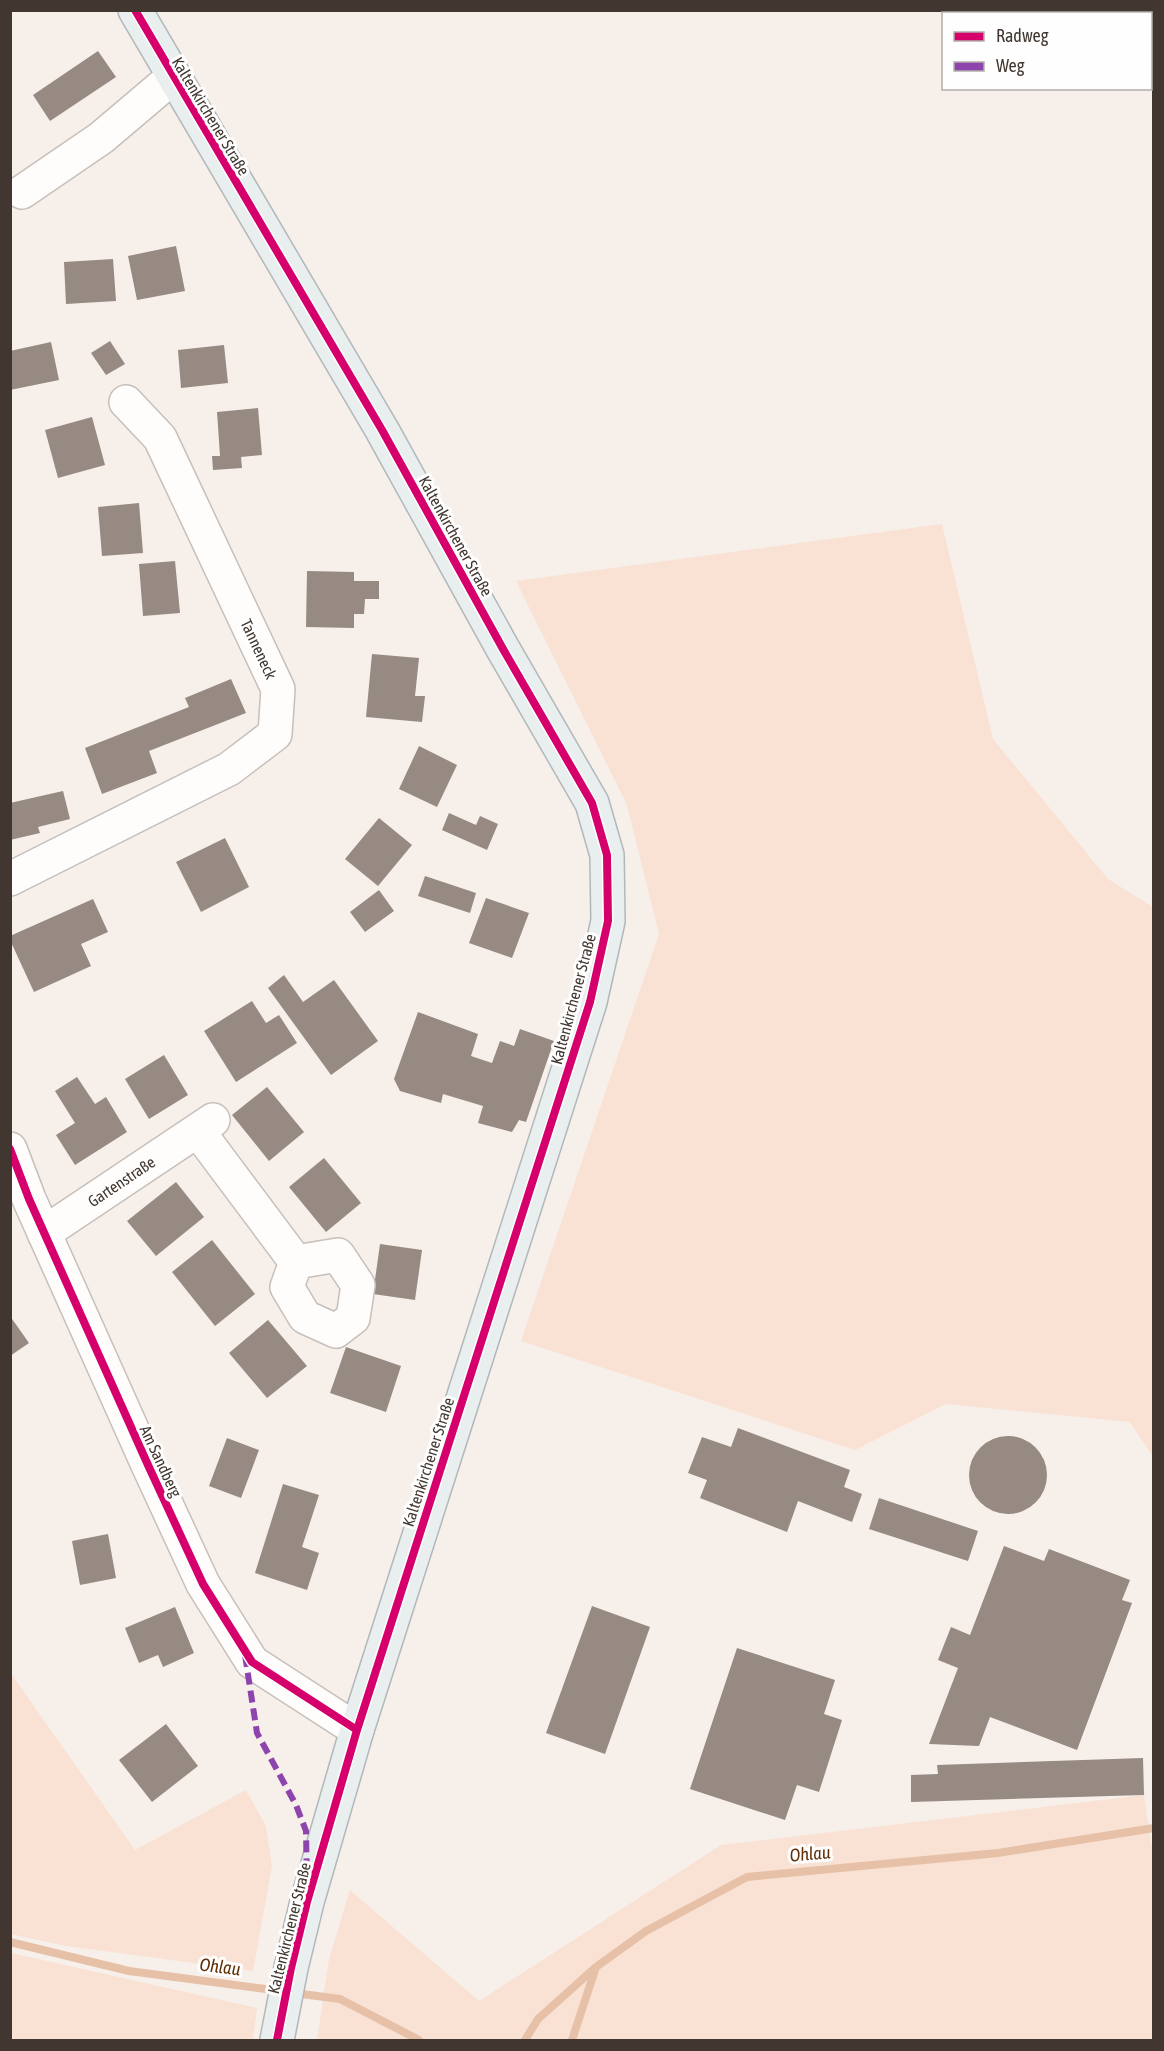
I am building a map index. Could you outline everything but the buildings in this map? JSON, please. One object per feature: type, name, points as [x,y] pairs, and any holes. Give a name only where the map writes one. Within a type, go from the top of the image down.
[{"type":"main road","name":"Kaltenkirchener Straße","points":[[135,10],[382,430],[503,649],[592,803],[607,855],[608,921],[590,1002],[357,1730],[307,1902],[277,2039]]},
{"type":"street","points":[[22,192],[101,138],[173,77]]},
{"type":"street","name":"Tanneneck","points":[[10,879],[229,770],[275,734],[278,689],[160,438],[126,402]]},
{"type":"street","name":"Gartenstraße","points":[[44,1233],[205,1126],[296,1262]]},
{"type":"street","name":"Am Sandberg","points":[[10,1149],[44,1233],[203,1584],[252,1662],[357,1730]]},
{"type":"shaded area","points":[[942,524],[993,739],[1108,879],[1153,907],[1153,1457],[1130,1422],[946,1404],[855,1450],[521,1341],[659,934],[627,805],[516,581]]},
{"type":"shaded area","points":[[10,1672],[135,1850],[246,1790],[266,1826],[272,1866],[253,1971],[66,1946],[11,1934]]},
{"type":"shaded area","points":[[1144,1795],[1153,1856],[1153,2040],[317,2040],[329,1959],[350,1890],[479,2001],[721,1845]]},
{"type":"shaded area","points":[[11,1953],[257,2008],[253,2040],[11,2040]]},
{"type":"waterway","name":"Ohlau","points":[[525,2040],[538,2019],[596,1967],[646,1931],[747,1877],[998,1853],[1154,1828]]},
{"type":"waterway","name":"Ohlau","points":[[10,1942],[129,1971],[281,1991]]},
{"type":"waterway","points":[[572,2040],[595,1970]]},
{"type":"waterway","name":"Ohlau","points":[[294,1993],[340,1999],[419,2040]]},
{"type":"marked path","points":[[245,1655],[257,1733],[296,1805],[306,1831],[307,1886]]},
{"type":"cycle path","points":[[135,10],[382,430],[503,649],[592,803],[607,855],[608,921],[590,1002],[357,1730],[307,1902],[277,2040]]},
{"type":"cycle path","points":[[10,1149],[29,1199],[203,1584],[252,1662],[357,1730]]}]
